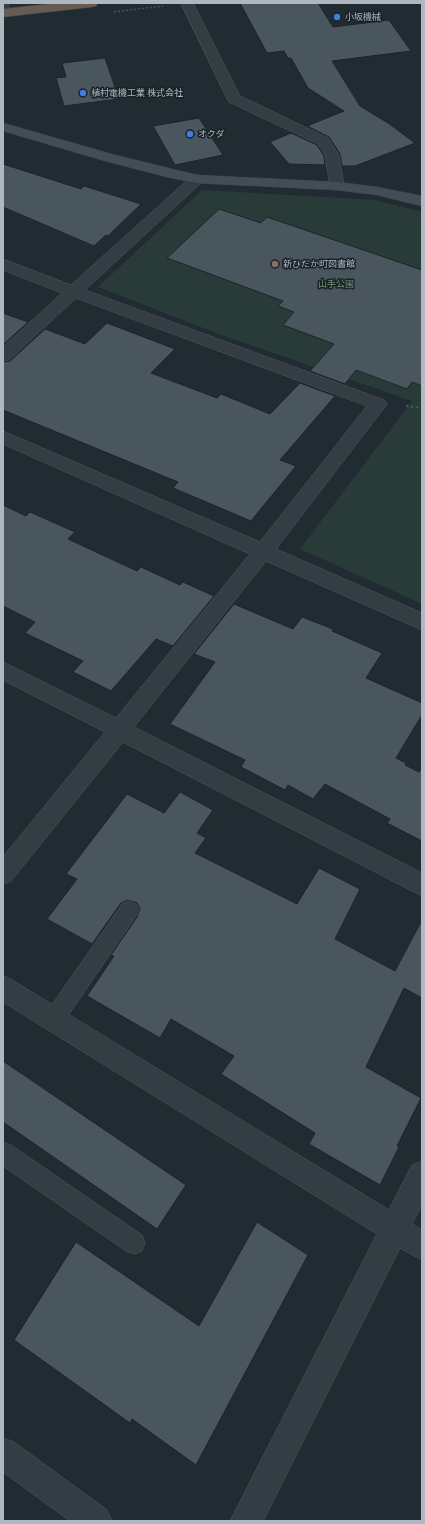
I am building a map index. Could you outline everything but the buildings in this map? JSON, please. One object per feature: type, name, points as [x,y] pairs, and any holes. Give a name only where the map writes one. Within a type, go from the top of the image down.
[{"type":"highway","points":[[4,10],[92,3]]},
{"type":"street","points":[[187,3],[234,99],[323,141],[332,155],[337,186]]},
{"type":"street","points":[[3,127],[117,160],[197,179],[337,186],[377,191],[422,201]]},
{"type":"street","points":[[3,356],[197,179]]},
{"type":"street","points":[[3,264],[74,292],[378,404],[264,551],[3,874]]},
{"type":"street","points":[[3,437],[422,622]]},
{"type":"street","points":[[3,670],[119,731],[422,885]]},
{"type":"street","points":[[3,988],[422,1246]]},
{"type":"street","points":[[246,1521],[422,1175]]},
{"type":"street","points":[[3,1453],[96,1521]]},
{"type":"lane","points":[[54,1019],[129,910]]},
{"type":"lane","points":[[3,1153],[134,1243]]},
{"type":"green space","name":"山手公園","points":[[202,190],[375,200],[422,212],[422,604],[300,549],[412,401],[224,336],[98,287]]},
{"type":"place","name":"小坂機械","points":[[337,17]]},
{"type":"place","name":"植村電機工業 株式会社","points":[[83,93]]},
{"type":"place","name":"オクダ","points":[[190,134]]},
{"type":"place","name":"新ひだか町図書館","points":[[275,264]]}]
